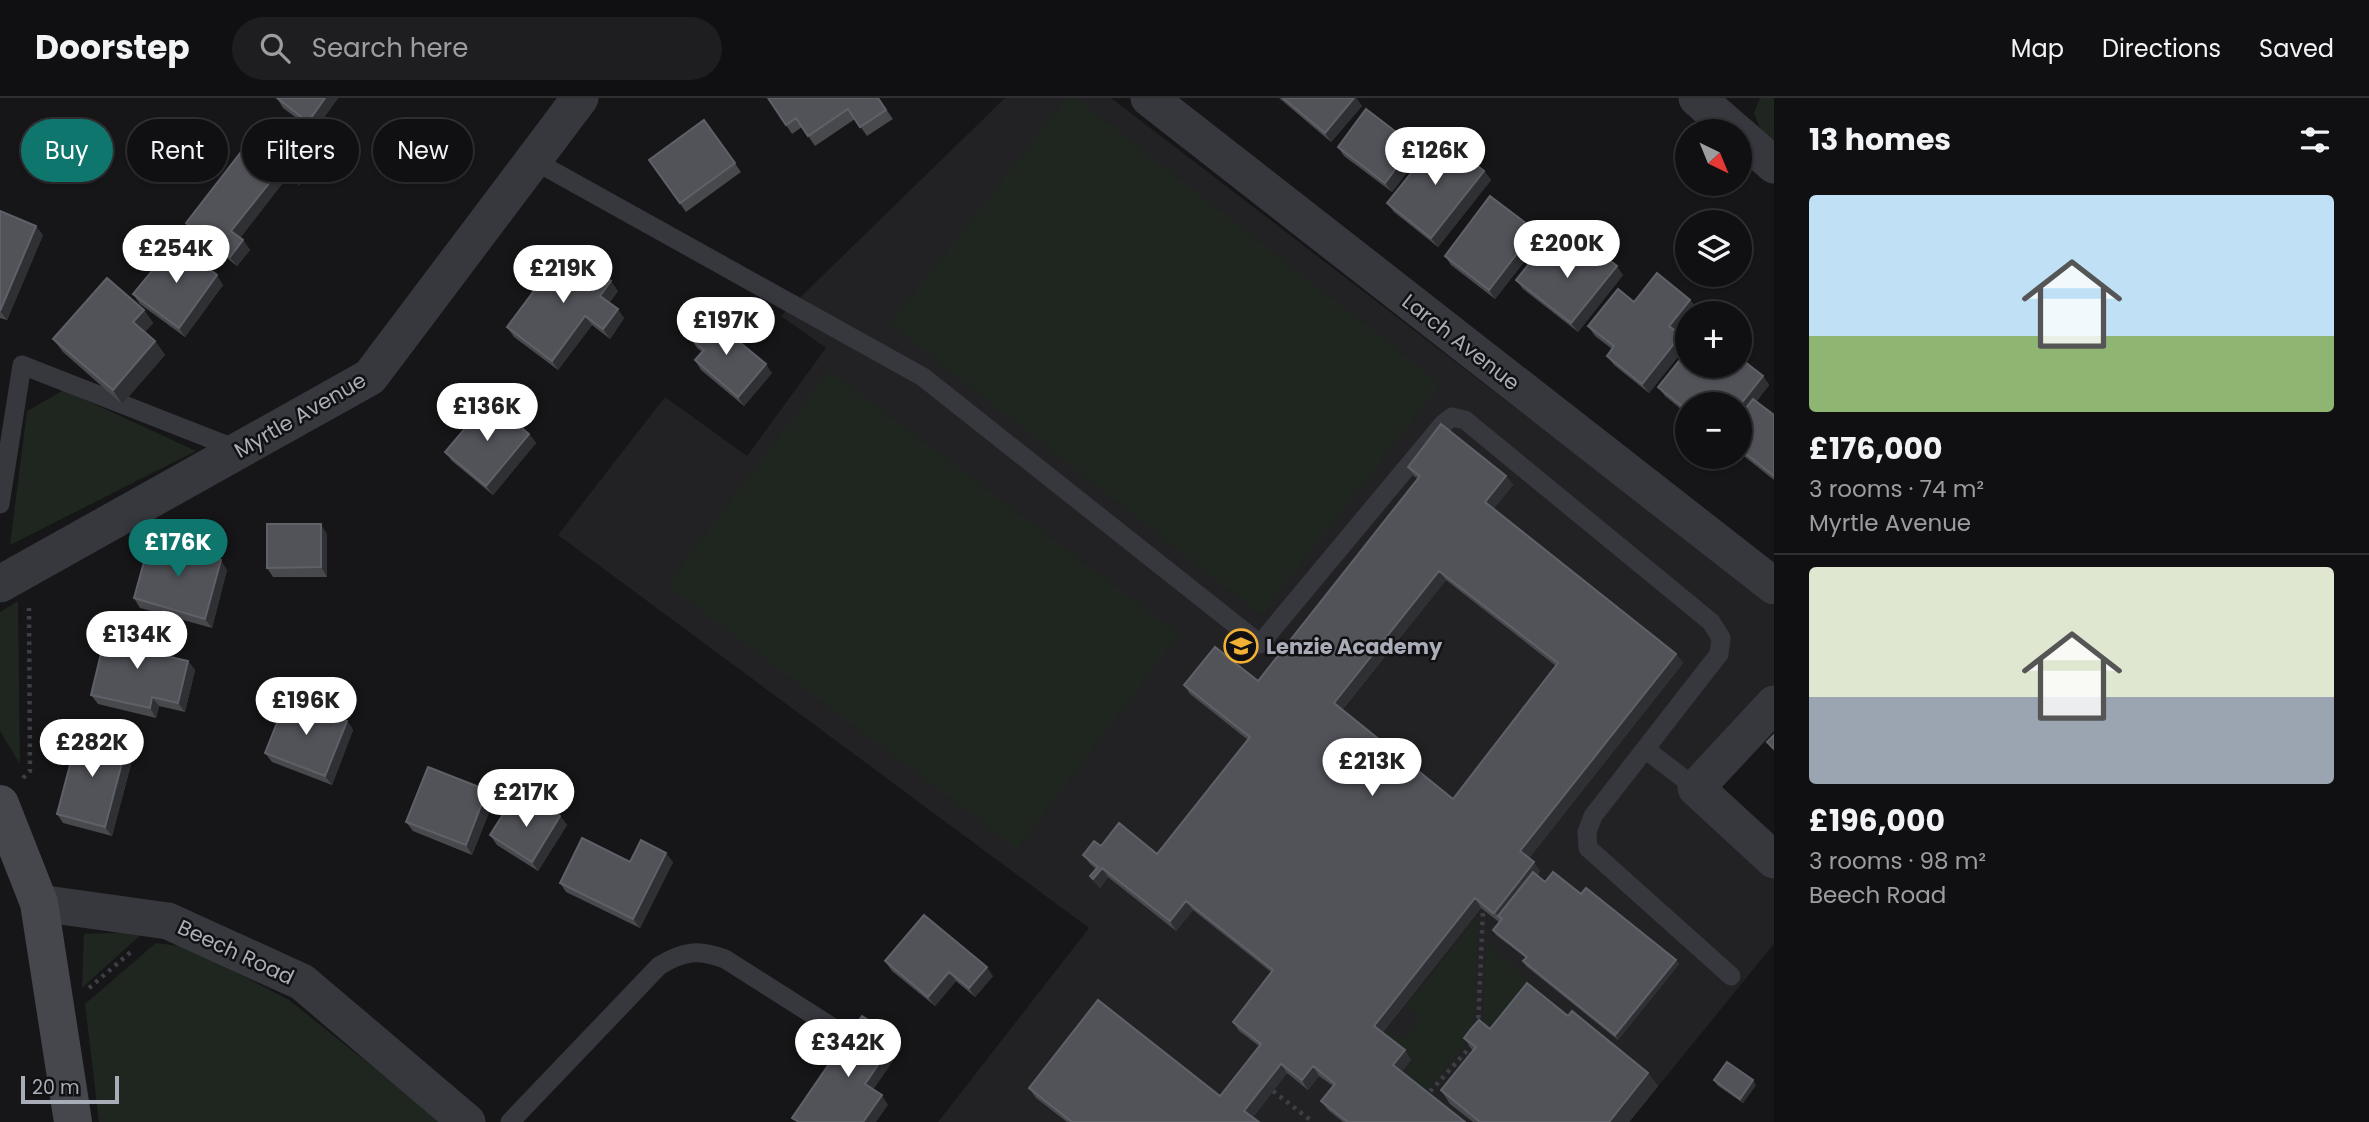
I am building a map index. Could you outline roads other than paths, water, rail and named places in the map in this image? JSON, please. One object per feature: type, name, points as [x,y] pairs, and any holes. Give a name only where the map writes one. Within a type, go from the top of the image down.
[{"type":"main road","points":[[10,792],[39,903],[73,1122]]},
{"type":"street","name":"Myrtle Avenue","points":[[14,576],[370,377],[580,98]]},
{"type":"street","name":"Larch Avenue","points":[[1149,98],[1774,586]]},
{"type":"street","points":[[1726,117],[1774,165]]},
{"type":"street","points":[[1774,704],[1696,788],[1774,860]]},
{"type":"street","name":"Beech Road","points":[[39,903],[168,921],[302,982],[467,1122]]},
{"type":"lane","points":[[533,160],[923,377],[1260,644],[1443,424],[1452,417],[1465,420],[1711,622],[1721,638],[1719,654],[1593,816],[1587,832],[1588,848],[1731,976]]},
{"type":"lane","points":[[0,504],[22,365],[239,450]]},
{"type":"lane","points":[[1645,749],[1696,788]]},
{"type":"lane","points":[[510,1122],[659,966],[676,956],[705,951],[725,959],[832,1027]]},
{"type":"place","name":"Lenzie Academy","points":[[1241,646]]}]
